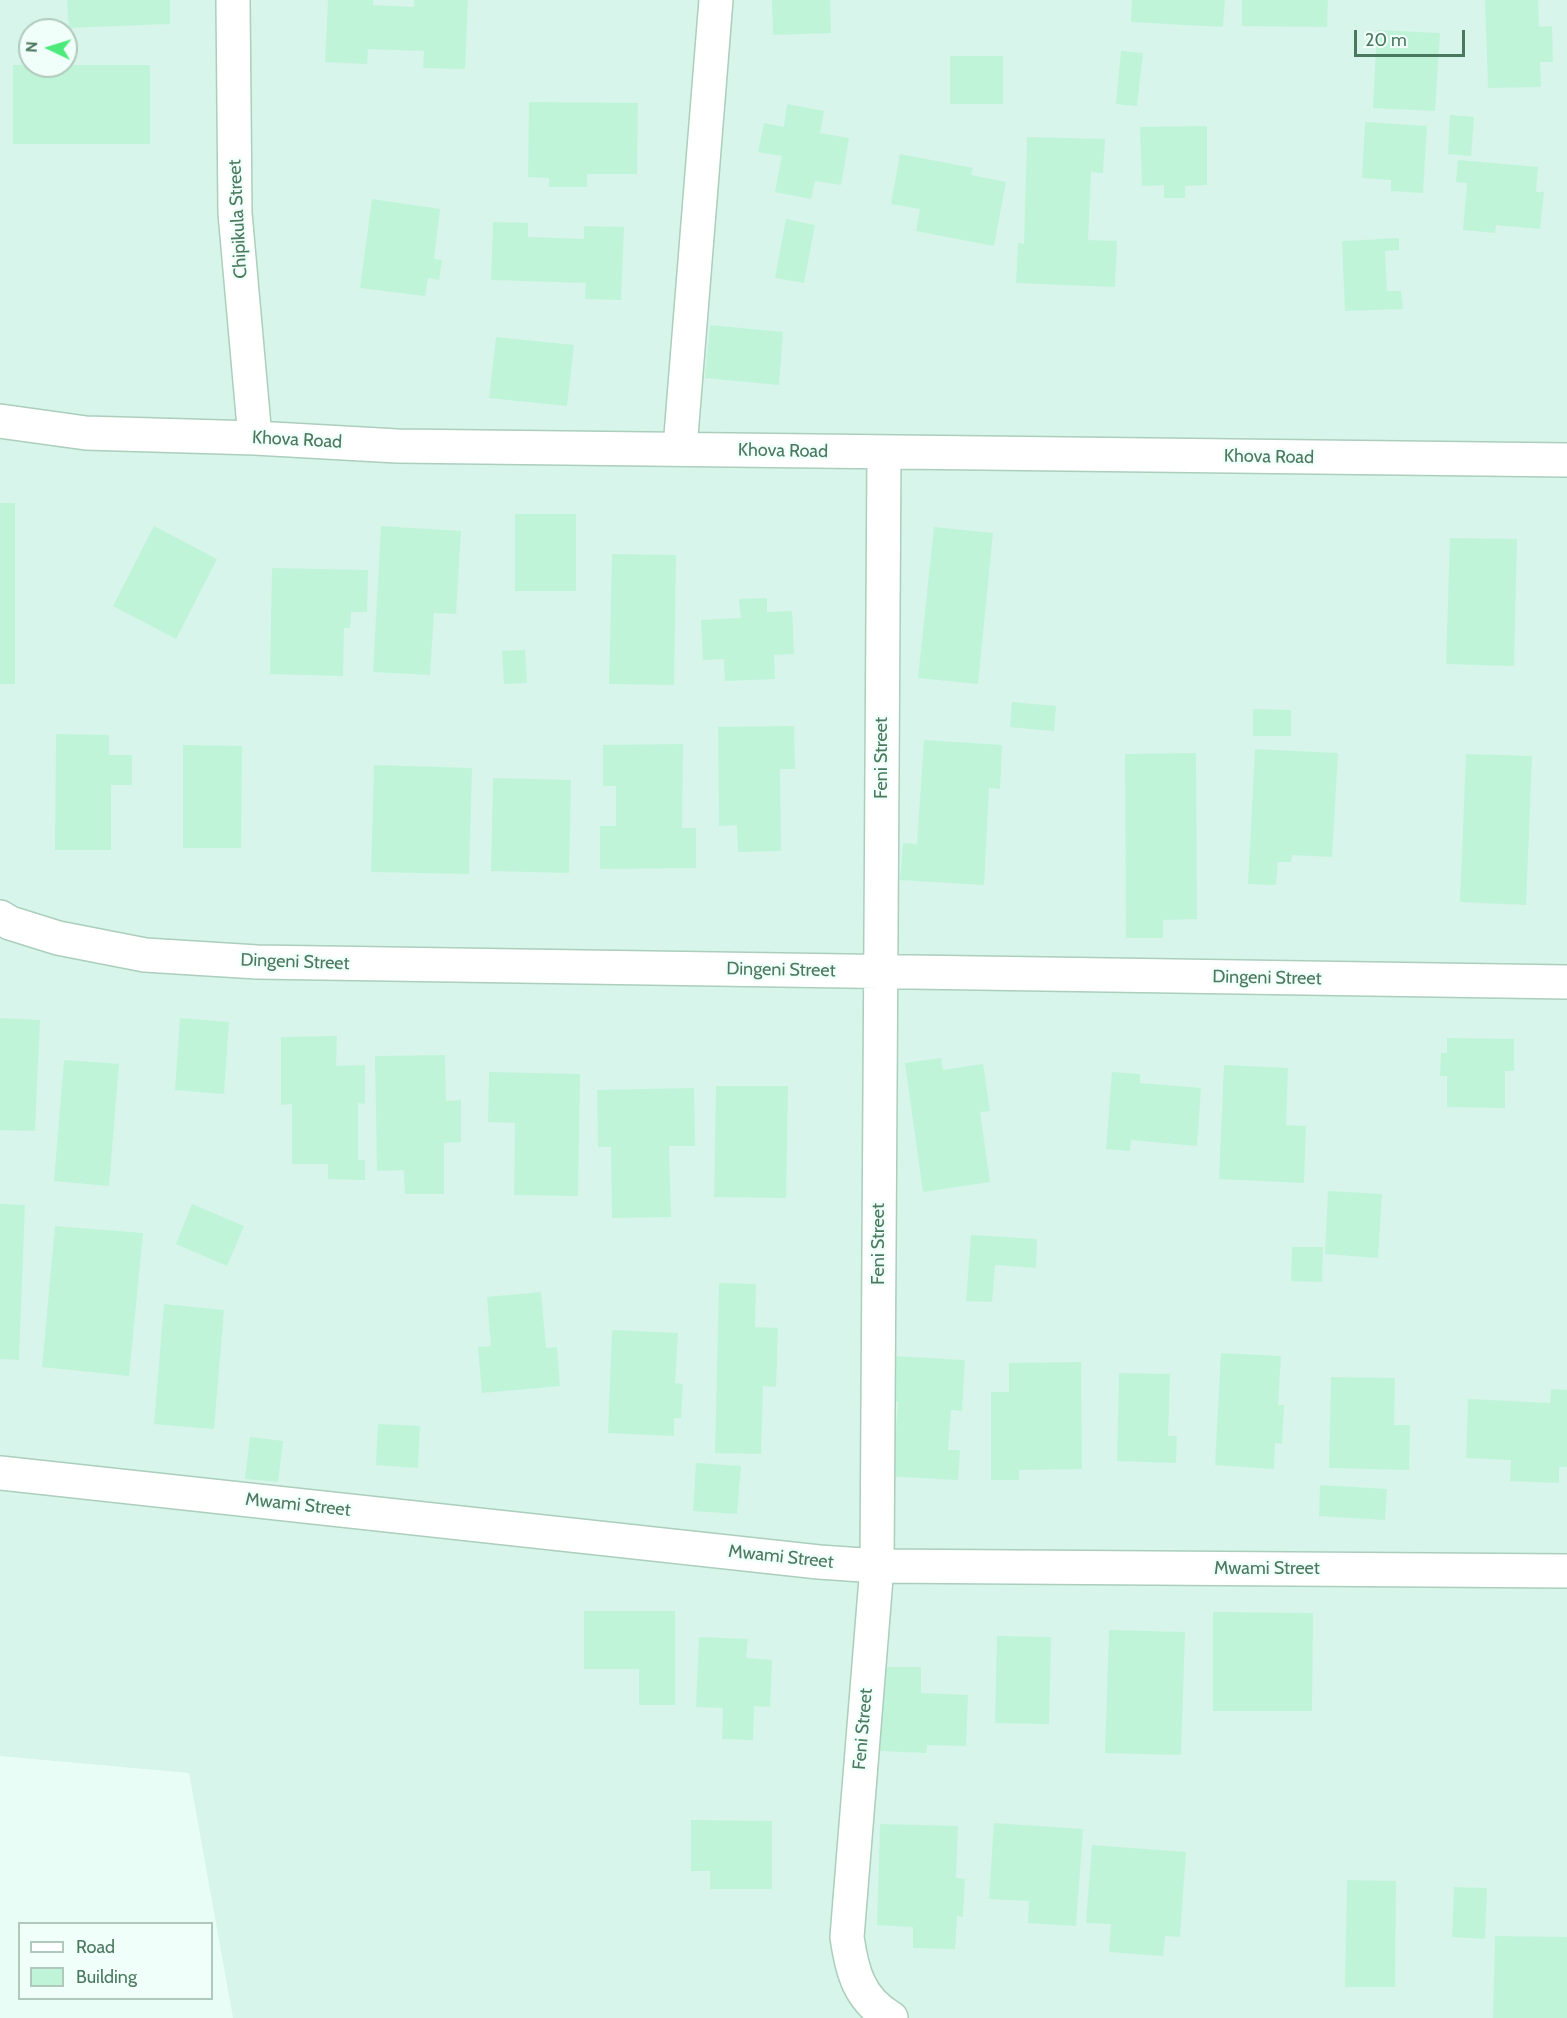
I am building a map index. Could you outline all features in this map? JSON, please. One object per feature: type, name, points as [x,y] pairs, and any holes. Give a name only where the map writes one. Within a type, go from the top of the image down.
[{"type":"street","name":"Chipikula Street","points":[[233,0],[235,213],[255,438]]},
{"type":"street","points":[[680,448],[716,0]]},
{"type":"street","name":"Khova Road","points":[[0,421],[86,433],[255,438],[397,446],[1567,460]]},
{"type":"street","name":"Feni Street","points":[[884,453],[877,1566],[847,1937],[850,1959],[857,1982],[869,2001],[891,2018]]},
{"type":"street","name":"Dingeni Street","points":[[0,917],[10,923],[58,938],[145,955],[257,962],[1567,982]]},
{"type":"street","name":"Mwami Street","points":[[0,1473],[877,1566],[1567,1571]]},
{"type":"shaded area","points":[[0,0],[1567,0],[1567,2018],[233,2018],[189,1773],[0,1756]]},
{"type":"building","points":[[67,0],[170,0],[170,24],[78,28],[78,18],[68,18]]},
{"type":"building","points":[[328,0],[373,0],[373,5],[414,7],[414,0],[468,0],[465,69],[423,68],[424,51],[368,49],[367,64],[325,62]]},
{"type":"building","points":[[772,0],[830,0],[831,33],[773,35]]},
{"type":"building","points":[[1132,0],[1225,0],[1223,27],[1131,22]]},
{"type":"building","points":[[1242,0],[1328,0],[1327,27],[1242,26]]},
{"type":"building","points":[[1485,0],[1538,0],[1539,27],[1552,26],[1553,62],[1540,62],[1541,87],[1488,88]]},
{"type":"building","points":[[1377,30],[1440,33],[1435,111],[1373,108]]},
{"type":"building","points":[[1121,51],[1143,53],[1137,106],[1116,104]]},
{"type":"building","points":[[950,56],[1003,56],[1003,104],[950,104]]},
{"type":"building","points":[[13,65],[18,65],[18,78],[78,78],[78,65],[150,65],[150,144],[13,144]]},
{"type":"building","points":[[529,102],[638,103],[637,174],[587,174],[587,187],[549,187],[549,178],[528,177]]},
{"type":"building","points":[[787,104],[824,111],[820,133],[849,138],[841,185],[815,181],[811,199],[775,192],[782,156],[758,152],[764,123],[784,127]]},
{"type":"building","points":[[1450,115],[1474,117],[1471,156],[1448,154]]},
{"type":"building","points":[[1365,122],[1427,126],[1423,193],[1391,191],[1391,180],[1362,178]]},
{"type":"building","points":[[1207,126],[1207,185],[1185,186],[1185,198],[1164,198],[1164,185],[1142,186],[1140,127]]},
{"type":"building","points":[[1027,137],[1105,139],[1103,173],[1091,172],[1088,240],[1117,241],[1115,287],[1016,283],[1018,243],[1024,244]]},
{"type":"building","points":[[900,154],[973,168],[971,175],[1006,182],[994,246],[916,231],[920,209],[891,204]]},
{"type":"building","points":[[1458,160],[1538,167],[1536,192],[1544,192],[1540,229],[1496,225],[1495,233],[1463,230],[1467,183],[1456,182]]},
{"type":"building","points":[[372,199],[440,209],[434,259],[442,260],[439,280],[428,278],[425,296],[360,288]]},
{"type":"building","points":[[786,219],[815,225],[804,283],[775,278]]},
{"type":"building","points":[[493,222],[528,223],[528,237],[584,239],[584,226],[624,227],[621,300],[585,299],[586,283],[491,280]]},
{"type":"building","points":[[1399,238],[1399,250],[1385,251],[1387,291],[1401,291],[1403,309],[1345,311],[1342,241]]},
{"type":"building","points":[[710,325],[783,332],[779,385],[705,378]]},
{"type":"building","points":[[496,337],[574,345],[567,406],[489,398]]},
{"type":"building","points":[[0,503],[15,503],[15,684],[0,684]]},
{"type":"building","points":[[515,514],[576,514],[576,591],[515,591]]},
{"type":"building","points":[[154,526],[217,559],[176,639],[113,606]]},
{"type":"building","points":[[381,526],[461,531],[456,614],[434,613],[430,675],[373,672]]},
{"type":"building","points":[[934,527],[993,533],[978,684],[918,678]]},
{"type":"building","points":[[1450,538],[1517,539],[1514,666],[1446,664]]},
{"type":"building","points":[[612,554],[676,555],[674,685],[609,684]]},
{"type":"building","points":[[272,568],[368,570],[367,612],[351,612],[350,628],[344,628],[343,676],[270,674]]},
{"type":"building","points":[[767,598],[767,612],[792,611],[794,654],[774,655],[775,679],[725,681],[724,659],[703,660],[701,620],[741,618],[739,599]]},
{"type":"building","points":[[525,650],[527,683],[504,684],[502,651]]},
{"type":"building","points":[[1012,702],[1056,706],[1054,731],[1010,727]]},
{"type":"building","points":[[1253,709],[1291,710],[1291,736],[1253,736]]},
{"type":"building","points":[[794,726],[795,769],[780,769],[781,851],[738,852],[737,825],[719,826],[718,727]]},
{"type":"building","points":[[56,734],[109,735],[109,755],[132,755],[132,785],[111,785],[111,850],[55,850]]},
{"type":"building","points":[[924,740],[1002,745],[1000,789],[989,788],[984,885],[900,880],[903,843],[917,844]]},
{"type":"building","points":[[683,744],[682,828],[696,828],[696,868],[600,869],[600,826],[616,826],[616,786],[603,786],[603,745]]},
{"type":"building","points":[[183,745],[242,746],[241,848],[183,848]]},
{"type":"building","points":[[1255,749],[1338,753],[1332,857],[1292,855],[1291,862],[1278,862],[1276,885],[1248,884]]},
{"type":"building","points":[[1196,753],[1197,919],[1163,920],[1163,938],[1126,938],[1125,754]]},
{"type":"building","points":[[1466,754],[1532,756],[1526,905],[1460,902]]},
{"type":"building","points":[[374,765],[472,768],[469,874],[371,872]]},
{"type":"building","points":[[493,778],[571,780],[569,873],[491,871]]},
{"type":"building","points":[[0,1018],[40,1020],[35,1131],[0,1130]]},
{"type":"building","points":[[180,1018],[229,1022],[224,1094],[175,1090]]},
{"type":"building","points":[[337,1036],[336,1066],[365,1065],[365,1104],[358,1103],[358,1160],[365,1160],[365,1180],[328,1179],[328,1164],[292,1164],[292,1104],[281,1105],[281,1037]]},
{"type":"building","points":[[1447,1038],[1514,1039],[1514,1071],[1505,1071],[1505,1108],[1447,1107],[1447,1076],[1440,1076],[1441,1053],[1447,1053]]},
{"type":"building","points":[[445,1055],[446,1101],[461,1100],[461,1142],[444,1143],[444,1194],[405,1194],[404,1170],[377,1171],[375,1056]]},
{"type":"building","points":[[941,1058],[943,1070],[983,1064],[990,1111],[980,1112],[990,1182],[923,1192],[905,1063]]},
{"type":"building","points":[[64,1060],[119,1064],[109,1186],[54,1181]]},
{"type":"building","points":[[1224,1065],[1288,1068],[1286,1125],[1306,1126],[1304,1183],[1219,1179]]},
{"type":"building","points":[[489,1072],[580,1074],[578,1196],[514,1195],[515,1123],[488,1122]]},
{"type":"building","points":[[1112,1072],[1140,1074],[1140,1083],[1201,1088],[1197,1146],[1131,1140],[1130,1151],[1106,1149]]},
{"type":"building","points":[[716,1086],[788,1086],[786,1198],[714,1197]]},
{"type":"building","points":[[694,1088],[695,1146],[669,1146],[671,1217],[612,1218],[611,1147],[598,1147],[597,1090]]},
{"type":"building","points":[[1328,1191],[1382,1194],[1378,1258],[1325,1254]]},
{"type":"building","points":[[0,1204],[25,1205],[19,1360],[0,1359]]},
{"type":"building","points":[[192,1204],[244,1226],[227,1266],[176,1244]]},
{"type":"building","points":[[55,1226],[143,1233],[129,1376],[42,1367]]},
{"type":"building","points":[[971,1235],[1037,1239],[1036,1268],[995,1265],[992,1302],[966,1301]]},
{"type":"building","points":[[1292,1247],[1323,1247],[1322,1282],[1291,1281]]},
{"type":"building","points":[[719,1283],[756,1284],[755,1327],[778,1328],[776,1387],[763,1386],[761,1454],[715,1453]]},
{"type":"building","points":[[541,1292],[546,1348],[557,1347],[560,1386],[482,1393],[478,1347],[491,1346],[487,1297]]},
{"type":"building","points":[[164,1304],[224,1310],[214,1429],[154,1424]]},
{"type":"building","points":[[612,1330],[678,1333],[675,1383],[683,1384],[681,1418],[674,1418],[674,1436],[608,1433]]},
{"type":"building","points":[[1221,1353],[1281,1356],[1278,1405],[1284,1405],[1282,1444],[1275,1443],[1274,1469],[1215,1465]]},
{"type":"building","points":[[893,1356],[965,1360],[962,1411],[951,1410],[948,1450],[960,1450],[958,1480],[886,1476],[888,1441],[895,1442],[898,1402],[891,1401]]},
{"type":"building","points":[[1081,1362],[1082,1469],[1019,1470],[1019,1480],[991,1480],[991,1392],[1009,1392],[1009,1363]]},
{"type":"building","points":[[1119,1373],[1170,1374],[1168,1436],[1177,1436],[1176,1463],[1117,1461]]},
{"type":"building","points":[[1331,1377],[1395,1378],[1394,1425],[1410,1425],[1409,1470],[1329,1468]]},
{"type":"building","points":[[1551,1389],[1567,1390],[1567,1467],[1559,1467],[1559,1483],[1510,1481],[1511,1460],[1466,1458],[1468,1399],[1550,1403]]},
{"type":"building","points":[[378,1424],[420,1426],[418,1468],[376,1465]]},
{"type":"building","points":[[250,1437],[283,1441],[278,1482],[245,1479]]},
{"type":"building","points":[[696,1463],[741,1466],[737,1514],[693,1511]]},
{"type":"building","points":[[1320,1485],[1387,1489],[1385,1520],[1319,1516]]},
{"type":"building","points":[[584,1611],[675,1611],[675,1705],[639,1705],[639,1669],[584,1669]]},
{"type":"building","points":[[1213,1612],[1313,1613],[1312,1711],[1213,1711]]},
{"type":"building","points":[[1109,1630],[1185,1632],[1181,1755],[1105,1753]]},
{"type":"building","points":[[997,1636],[1051,1637],[1049,1724],[995,1723]]},
{"type":"building","points":[[699,1637],[748,1639],[746,1658],[772,1660],[770,1707],[754,1706],[753,1740],[722,1739],[723,1708],[696,1707]]},
{"type":"building","points":[[882,1667],[921,1667],[921,1693],[968,1695],[966,1746],[927,1745],[926,1753],[879,1751]]},
{"type":"building","points":[[691,1820],[772,1821],[772,1889],[710,1889],[710,1871],[691,1871]]},
{"type":"building","points":[[994,1823],[1083,1829],[1076,1926],[1028,1923],[1029,1901],[989,1899]]},
{"type":"building","points":[[880,1824],[958,1826],[956,1878],[965,1879],[963,1917],[957,1916],[955,1949],[913,1948],[913,1927],[877,1925]]},
{"type":"building","points":[[1092,1845],[1186,1852],[1180,1937],[1165,1936],[1163,1956],[1109,1952],[1111,1924],[1086,1923]]},
{"type":"building","points":[[1347,1880],[1396,1881],[1395,1987],[1345,1987]]},
{"type":"building","points":[[1454,1887],[1487,1888],[1485,1939],[1452,1937]]},
{"type":"building","points":[[1495,1936],[1567,1937],[1567,2018],[1493,2018]]}]
